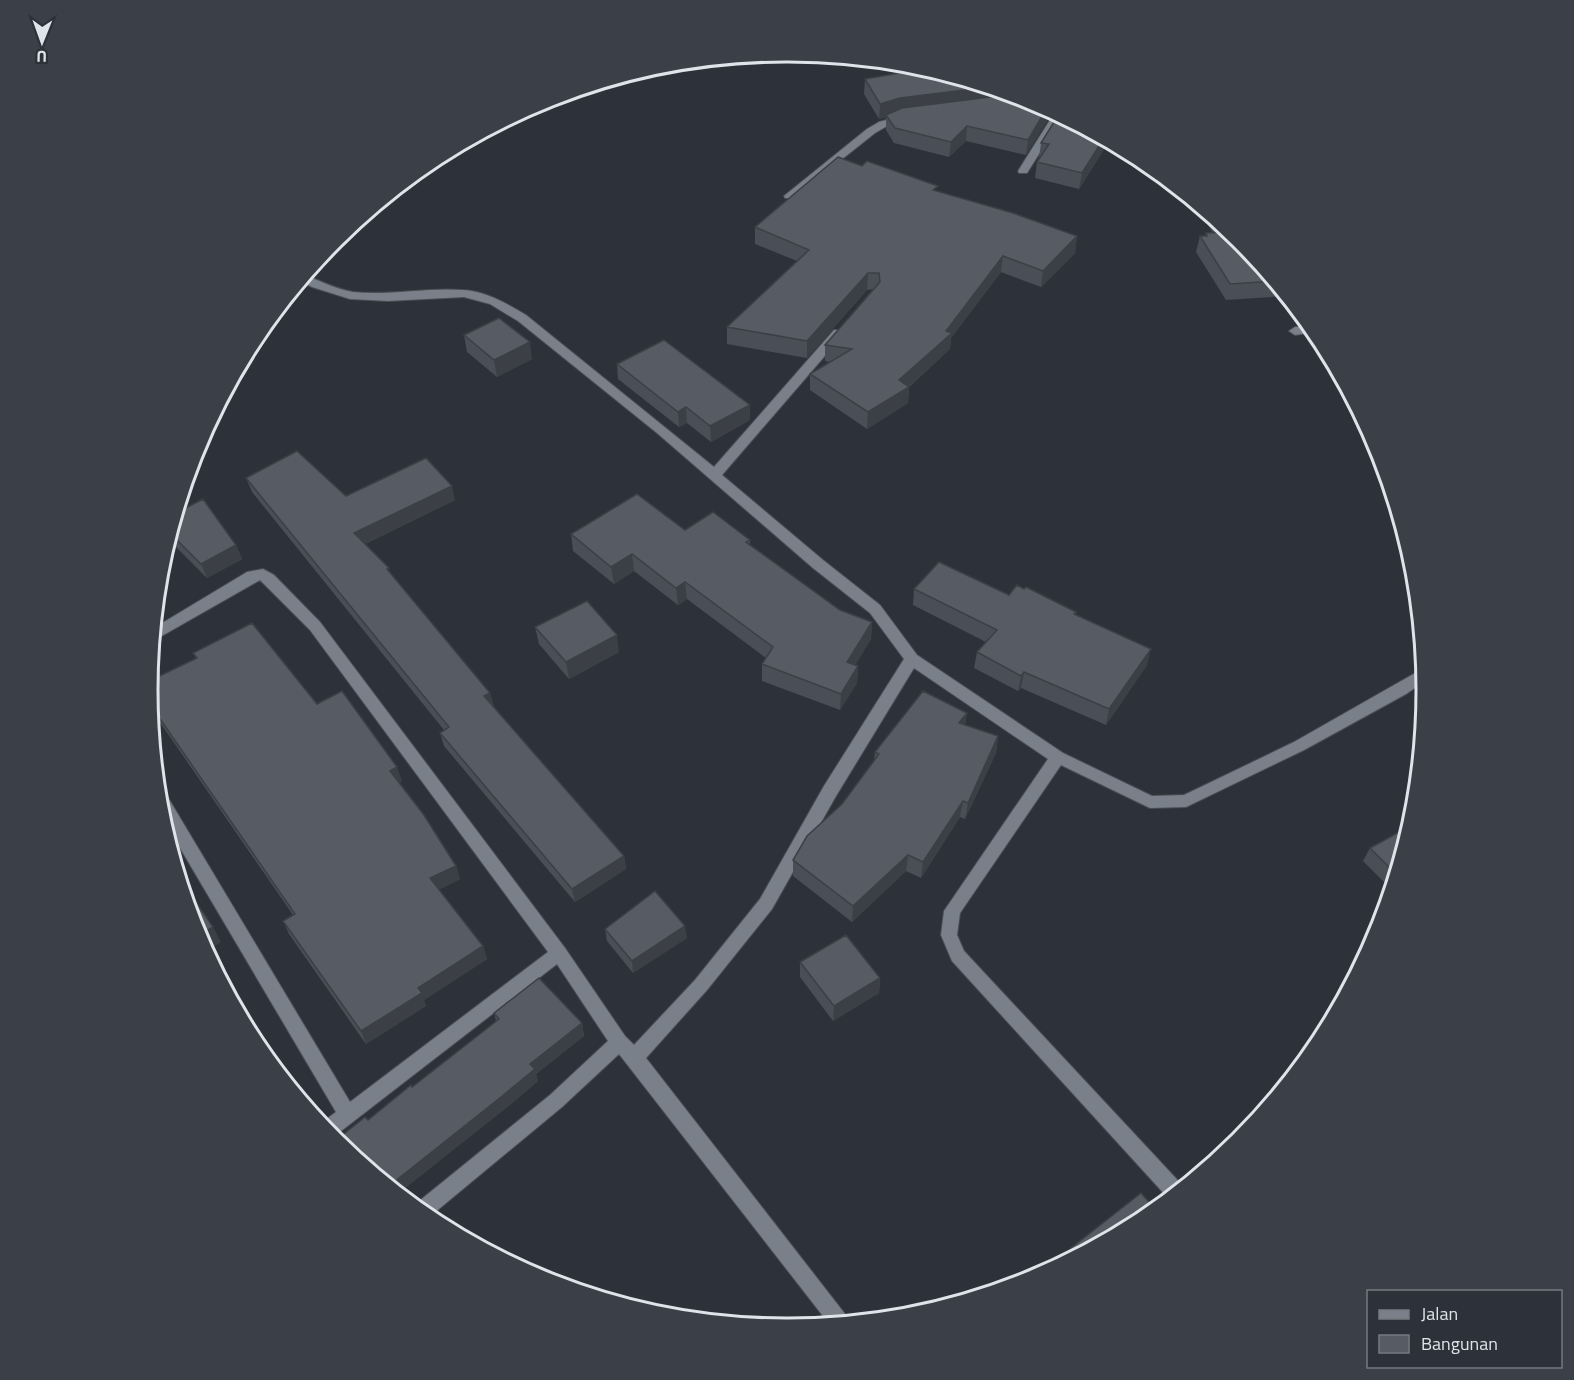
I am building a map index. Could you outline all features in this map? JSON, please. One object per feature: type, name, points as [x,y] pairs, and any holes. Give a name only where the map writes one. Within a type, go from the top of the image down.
[{"type":"street","points":[[789,196],[871,131],[891,121],[911,117]]},
{"type":"street","points":[[1023,171],[1054,121]]},
{"type":"street","points":[[309,281],[350,295],[387,297],[464,293],[494,301],[522,318],[662,430],[875,609],[912,659],[1058,757],[1150,802],[1186,801],[1212,790],[1299,746],[1416,680]]},
{"type":"street","points":[[714,476],[850,320]]},
{"type":"street","points":[[1295,331],[1302,330]]},
{"type":"street","points":[[162,631],[252,576],[263,574],[269,579],[315,626],[559,953],[619,1042],[635,1058],[836,1316]]},
{"type":"street","points":[[635,1058],[701,985],[766,904],[830,791],[912,659]]},
{"type":"street","points":[[1058,757],[952,911],[949,935],[958,956],[1172,1187]]},
{"type":"street","points":[[173,821],[347,1114]]},
{"type":"street","points":[[334,1125],[559,953]]},
{"type":"street","points":[[428,1206],[556,1101],[619,1042]]},
{"type":"building","points":[[902,73],[970,89],[900,98],[880,104],[865,79]]},
{"type":"building","points":[[993,97],[1042,116],[1028,140],[967,126],[951,142],[895,128],[886,115],[902,108]]},
{"type":"building","points":[[1055,121],[1099,145],[1082,173],[1037,162],[1049,144],[1041,143]]},
{"type":"building","points":[[838,157],[862,166],[867,161],[938,186],[933,190],[1013,213],[1077,236],[1043,271],[1003,256],[946,331],[952,333],[899,380],[909,387],[868,412],[810,374],[852,349],[825,345],[880,282],[879,273],[868,273],[807,341],[727,327],[809,250],[755,227]]},
{"type":"building","points":[[1217,232],[1265,282],[1230,284],[1200,236],[1207,236],[1206,233]]},
{"type":"building","points":[[499,318],[530,342],[494,360],[464,335]]},
{"type":"building","points":[[664,340],[750,405],[710,426],[686,407],[678,412],[617,364]]},
{"type":"building","points":[[297,451],[346,496],[426,458],[452,486],[354,533],[389,568],[387,569],[490,693],[484,696],[624,856],[572,889],[440,733],[449,727],[246,478]]},
{"type":"building","points":[[637,494],[685,530],[713,512],[750,540],[746,542],[840,610],[872,622],[847,662],[858,666],[841,694],[762,664],[773,647],[685,582],[676,588],[632,554],[611,567],[571,534]]},
{"type":"building","points":[[203,499],[236,545],[201,564],[177,540],[186,508]]},
{"type":"building","points":[[939,562],[1009,595],[1017,585],[1024,589],[1026,587],[1076,612],[1074,614],[1151,649],[1109,709],[1024,672],[1021,676],[977,652],[997,630],[914,589]]},
{"type":"building","points":[[587,601],[617,635],[566,662],[535,627]]},
{"type":"building","points":[[252,623],[317,704],[342,691],[397,767],[390,771],[424,815],[456,866],[430,878],[483,946],[418,988],[422,993],[361,1031],[283,921],[295,914],[159,718],[159,676],[197,658],[193,653]]},
{"type":"building","points":[[923,691],[967,713],[959,723],[998,736],[968,803],[963,801],[923,862],[908,855],[853,906],[793,860],[807,836],[842,804],[879,754],[875,752]]},
{"type":"building","points":[[1399,832],[1390,868],[1370,848]]},
{"type":"building","points":[[655,891],[685,926],[632,961],[605,929]]},
{"type":"building","points":[[195,901],[213,927],[206,931]]},
{"type":"building","points":[[846,935],[880,978],[834,1006],[800,962]]},
{"type":"building","points":[[539,978],[582,1023],[530,1064],[535,1069],[395,1181],[343,1134],[365,1117],[368,1120],[499,1019],[494,1013]]},
{"type":"building","points":[[1141,1193],[1150,1203],[1101,1234],[1072,1250],[1071,1248]]}]
